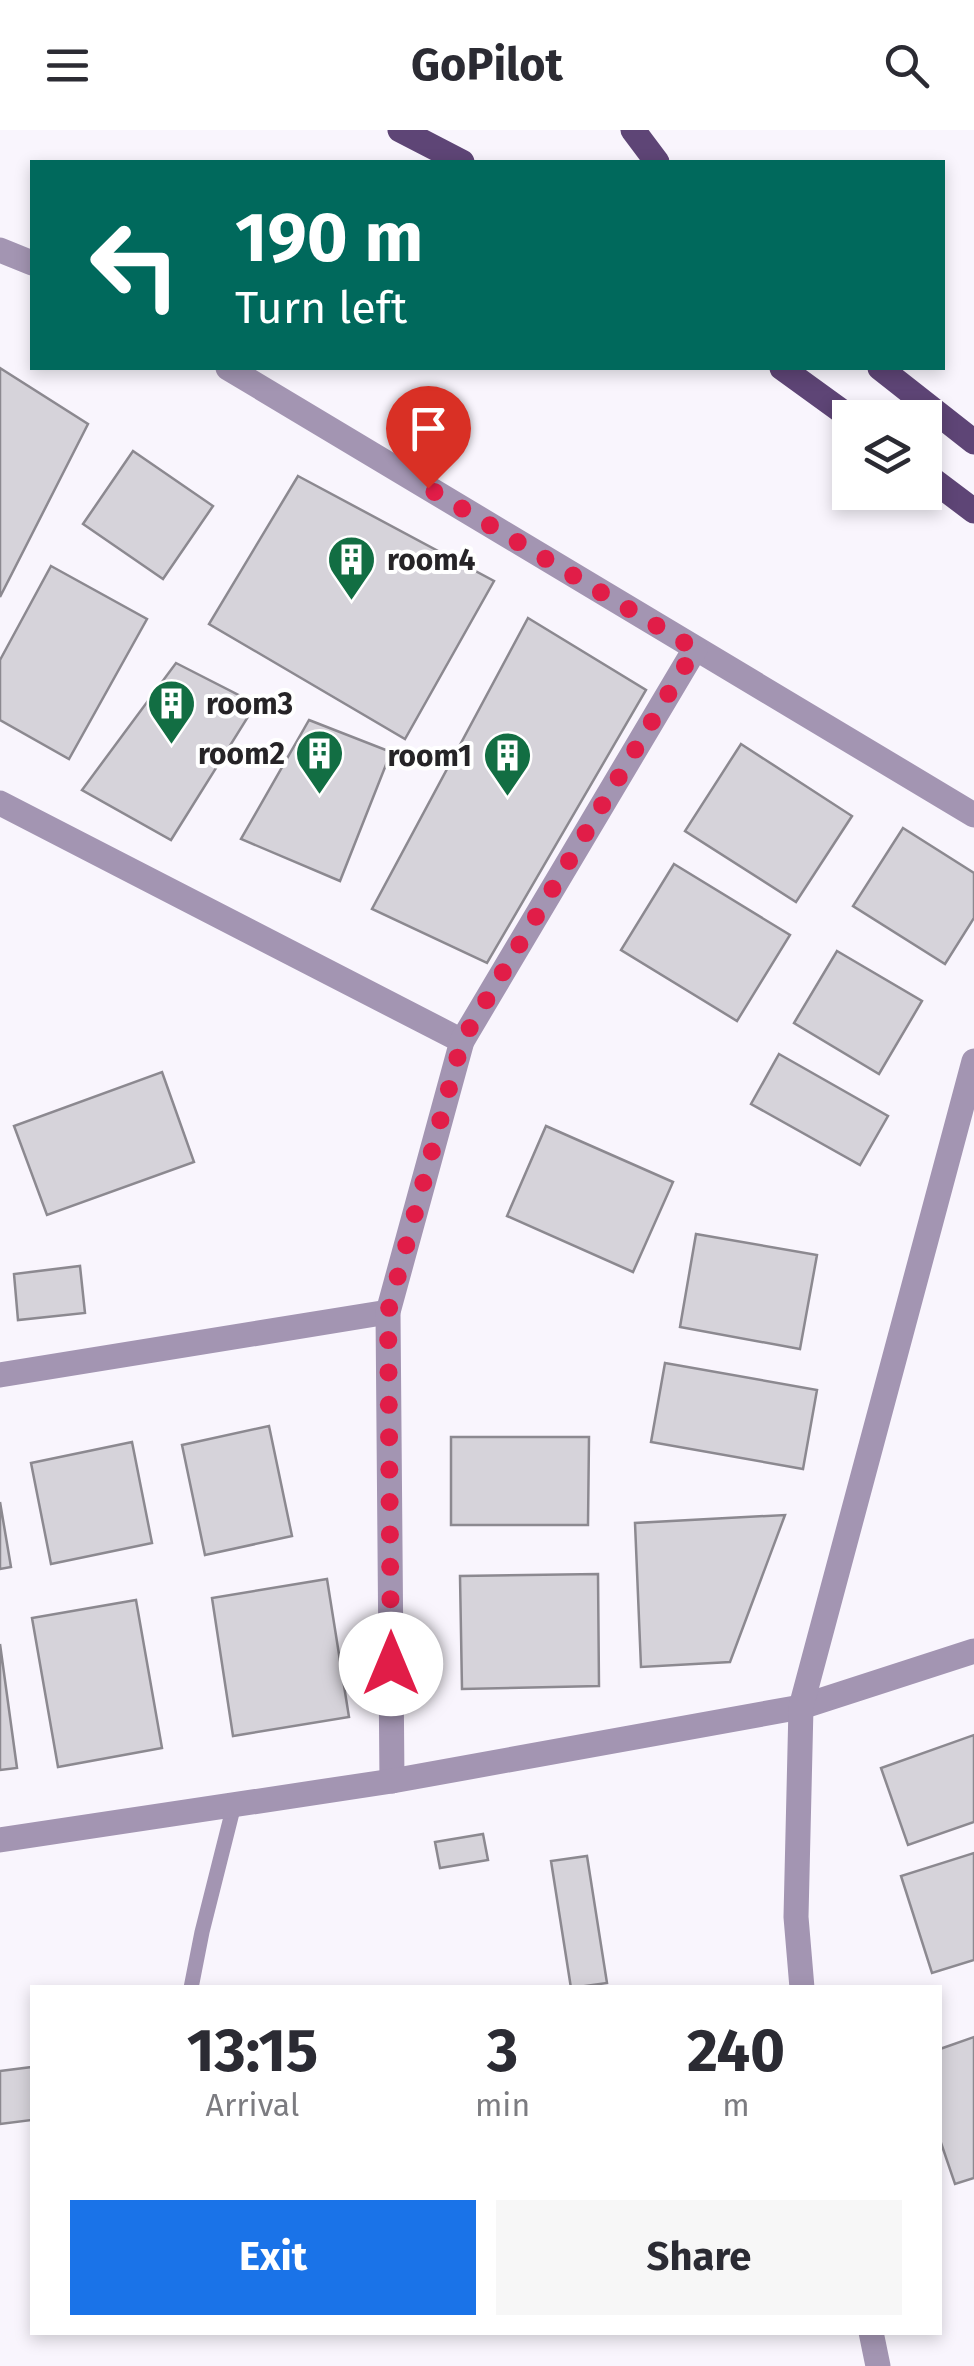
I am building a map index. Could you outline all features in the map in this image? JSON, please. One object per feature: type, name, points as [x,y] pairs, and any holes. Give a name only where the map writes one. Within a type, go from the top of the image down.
[{"type":"main road","points":[[400,130],[458,160]]},
{"type":"main road","points":[[633,130],[656,160]]},
{"type":"main road","points":[[785,370],[832,404]]},
{"type":"main road","points":[[883,370],[974,442]]},
{"type":"main road","points":[[942,487],[974,512]]},
{"type":"street","points":[[0,250],[30,262]]},
{"type":"street","points":[[231,370],[974,815]]},
{"type":"street","points":[[392,1781],[388,1312],[462,1041],[695,649]]},
{"type":"street","points":[[0,803],[462,1041]]},
{"type":"street","points":[[802,1985],[796,1917],[801,1707],[974,1061]]},
{"type":"street","points":[[0,1375],[388,1312]]},
{"type":"street","points":[[0,1840],[392,1781],[801,1707],[974,1651]]},
{"type":"street","points":[[872,2335],[878,2366]]},
{"type":"lane","points":[[193,1985],[234,1805]]},
{"type":"building","points":[[0,368],[88,424],[0,597]]},
{"type":"building","points":[[133,451],[213,506],[163,579],[83,524]]},
{"type":"building","name":"room4","points":[[298,476],[494,581],[405,739],[209,624]]},
{"type":"building","points":[[51,566],[147,619],[69,759],[0,720],[0,660]]},
{"type":"building","name":"room1","points":[[528,618],[646,690],[487,963],[372,909]]},
{"type":"building","name":"room3","points":[[176,663],[256,704],[171,840],[82,790]]},
{"type":"building","name":"room2","points":[[309,720],[391,752],[340,881],[241,839]]},
{"type":"building","points":[[741,744],[852,816],[796,902],[685,831]]},
{"type":"building","points":[[903,828],[974,873],[974,918],[945,964],[853,906]]},
{"type":"building","points":[[674,864],[790,935],[737,1021],[621,950]]},
{"type":"building","points":[[837,951],[922,1001],[879,1074],[794,1023]]},
{"type":"building","points":[[779,1054],[888,1116],[860,1165],[751,1104]]},
{"type":"building","points":[[162,1072],[194,1162],[47,1215],[14,1126]]},
{"type":"building","points":[[546,1126],[673,1182],[633,1272],[507,1216]]},
{"type":"building","points":[[696,1234],[817,1255],[800,1349],[680,1327]]},
{"type":"building","points":[[80,1266],[85,1313],[18,1320],[14,1274]]},
{"type":"building","points":[[665,1363],[817,1390],[803,1469],[651,1442]]},
{"type":"building","points":[[269,1426],[292,1536],[205,1555],[182,1445]]},
{"type":"building","points":[[451,1437],[589,1437],[588,1525],[451,1525]]},
{"type":"building","points":[[132,1442],[152,1543],[51,1564],[31,1463]]},
{"type":"building","points":[[0,1502],[11,1567],[0,1569]]},
{"type":"building","points":[[785,1515],[730,1662],[641,1667],[635,1523]]},
{"type":"building","points":[[598,1574],[599,1686],[462,1689],[460,1576]]},
{"type":"building","points":[[327,1579],[349,1717],[233,1736],[212,1598]]},
{"type":"building","points":[[136,1600],[162,1748],[58,1767],[32,1618]]},
{"type":"building","points":[[0,1644],[17,1768],[0,1770]]},
{"type":"building","points":[[974,1735],[974,1822],[908,1845],[881,1768]]},
{"type":"building","points":[[483,1834],[488,1860],[440,1868],[435,1842]]},
{"type":"building","points":[[974,1853],[974,1960],[932,1973],[901,1876]]},
{"type":"building","points":[[587,1856],[607,1983],[571,1985],[551,1861]]},
{"type":"building","points":[[974,2037],[974,2178],[955,2184],[942,2146],[942,2048]]},
{"type":"building","points":[[30,2067],[30,2120],[0,2124],[0,2071]]},
{"type":"place","name":"room4","points":[[352,602]]},
{"type":"place","name":"room3","points":[[171,746]]},
{"type":"place","name":"room2","points":[[320,796]]},
{"type":"place","name":"room1","points":[[507,798]]},
{"type":"route","points":[[391,1664],[388,1312],[462,1041],[695,649],[428,488]]}]
